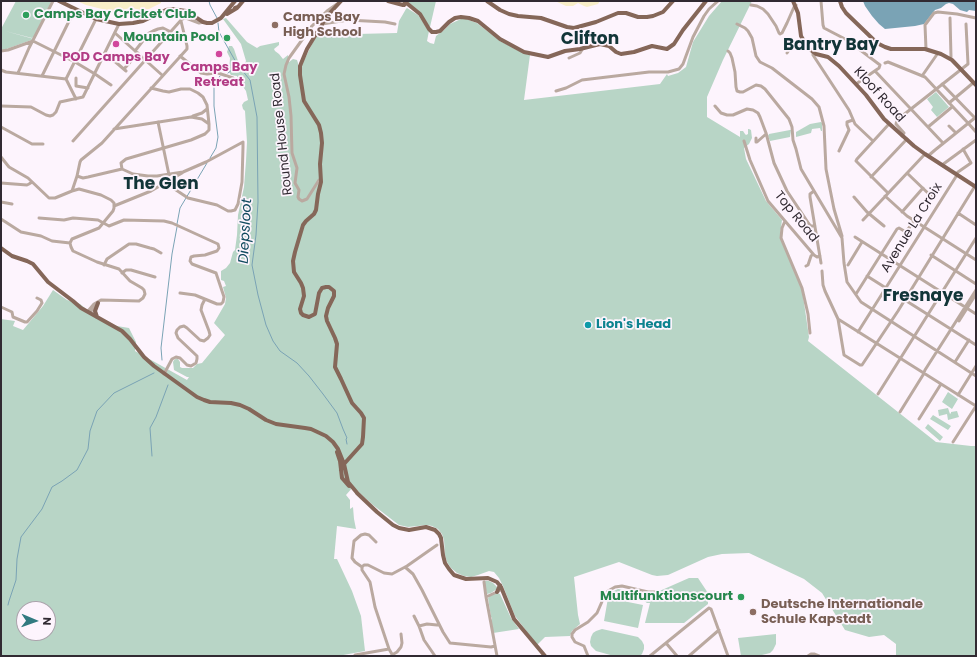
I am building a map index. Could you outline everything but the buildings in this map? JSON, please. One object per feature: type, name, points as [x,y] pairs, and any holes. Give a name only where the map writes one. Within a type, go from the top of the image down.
[{"type":"main road","points":[[59,1],[96,18],[119,24],[143,21],[166,10],[172,9],[186,11],[204,22],[212,23],[237,8],[243,1]]},
{"type":"main road","points":[[221,18],[235,1]]},
{"type":"main road","points":[[388,1],[402,5],[404,5],[405,2],[420,14],[430,30],[434,32],[440,32],[453,19],[466,17],[478,21],[500,39],[528,53],[548,57],[562,52],[600,44],[609,46],[621,54],[634,52],[652,46],[664,49],[669,48],[674,44],[706,1]]},
{"type":"main road","points":[[487,1],[509,14],[541,18],[574,28],[596,22],[618,13],[626,13],[638,17],[654,16],[663,12],[673,1]]},
{"type":"main road","points":[[840,1],[846,13],[882,46],[894,50],[926,49],[938,53],[950,59],[975,84]]},
{"type":"main road","points":[[339,2],[328,15],[305,52],[299,68],[304,101],[319,125],[321,134],[321,185],[316,210],[314,214],[305,221],[302,228],[294,254],[294,269],[295,274],[302,283],[304,296],[300,312],[304,316],[310,317],[315,313],[320,292],[323,288],[330,288],[334,293],[334,297],[327,311],[326,317],[336,343],[334,364],[352,402],[362,414],[364,421],[362,444],[344,464]]},
{"type":"main road","name":"Kloof Road","points":[[794,3],[798,15],[801,36],[807,47],[813,52],[826,56],[840,66],[889,124],[902,136],[926,155],[976,187]]},
{"type":"main road","points":[[231,6],[237,8]]},
{"type":"main road","points":[[1,248],[12,256],[23,259],[32,264],[51,285],[81,308],[122,331],[149,362],[193,394],[210,402],[240,405],[276,424],[305,428],[326,436],[333,442],[342,456],[345,478],[342,478],[350,488],[358,494]]},
{"type":"main road","points":[[98,303],[95,312],[98,317]]},
{"type":"main road","points":[[316,431],[327,439],[334,447],[349,484],[377,512],[399,528],[409,530],[426,527],[435,530],[441,538],[445,563],[454,575],[466,579],[484,577],[491,578],[497,582],[500,585],[514,619],[545,656]]},
{"type":"main road","points":[[496,592],[500,585]]},
{"type":"street","points":[[18,73],[53,1]]},
{"type":"street","points":[[556,91],[582,80],[648,72],[668,72],[679,69],[683,64],[690,42],[704,16],[718,1]]},
{"type":"street","points":[[821,1],[824,28],[847,40],[879,64],[880,67],[856,84]]},
{"type":"street","name":"Round House Road","points":[[321,180],[319,180],[306,200],[299,200],[298,190],[295,183],[297,168],[292,153],[292,127],[289,97],[284,74],[289,58],[309,29],[327,11],[339,2]]},
{"type":"street","points":[[751,5],[761,8],[768,14],[780,34],[789,19],[794,3]]},
{"type":"street","points":[[42,76],[75,9]]},
{"type":"street","points":[[926,49],[924,30],[925,24],[934,13],[945,12],[976,18]]},
{"type":"street","points":[[66,79],[96,18]]},
{"type":"street","points":[[73,141],[181,21],[186,18],[199,23],[204,22]]},
{"type":"street","points":[[950,18],[950,59]]},
{"type":"street","points":[[322,24],[348,20],[389,22],[395,24]]},
{"type":"street","points":[[72,190],[81,160],[102,143],[187,47],[181,21]]},
{"type":"street","points":[[1,106],[31,106],[50,116],[54,115],[60,102],[83,97],[119,24]]},
{"type":"street","points":[[737,24],[748,31],[752,39],[756,56],[760,62],[772,69],[820,108],[824,126],[826,169],[842,235],[844,263],[848,282],[862,303],[976,376]]},
{"type":"street","points":[[902,136],[904,133],[896,122],[968,64],[966,24]]},
{"type":"street","points":[[105,53],[125,70],[153,31],[162,28],[171,32]]},
{"type":"street","points":[[115,33],[162,75]]},
{"type":"street","points":[[1,51],[33,42],[74,62],[111,85]]},
{"type":"street","points":[[787,54],[793,47],[807,47]]},
{"type":"street","points":[[569,58],[580,54],[583,48]]},
{"type":"street","points":[[728,51],[732,58],[736,73],[736,88],[738,91],[744,92],[756,85],[761,86],[766,90],[788,118],[792,126],[793,139],[801,169],[842,238]]},
{"type":"street","points":[[813,52],[813,55],[849,110],[853,120],[858,127],[873,141]]},
{"type":"street","points":[[922,76],[938,53]]},
{"type":"street","points":[[180,56],[201,73],[216,73],[234,78]]},
{"type":"street","points":[[886,63],[925,78],[976,132]]},
{"type":"street","points":[[1,70],[6,72],[66,79]]},
{"type":"street","points":[[875,71],[943,143]]},
{"type":"street","points":[[76,78],[76,86],[88,88]]},
{"type":"street","points":[[66,79],[76,99]]},
{"type":"street","points":[[863,220],[926,155],[975,117],[942,84]]},
{"type":"street","points":[[949,103],[955,97],[975,84]]},
{"type":"street","points":[[113,171],[122,161],[126,159],[191,140],[205,134],[209,130],[206,103],[203,97],[198,93],[192,89],[169,92],[151,88]]},
{"type":"street","points":[[715,106],[721,113],[727,115],[733,115],[746,109],[750,109],[760,117],[774,163],[787,191],[809,224],[815,226]]},
{"type":"street","points":[[928,127],[952,107]]},
{"type":"street","points":[[114,129],[191,117],[200,114],[207,109]]},
{"type":"street","points":[[191,117],[202,119],[209,124]]},
{"type":"street","points":[[122,120],[126,127]]},
{"type":"street","points":[[839,151],[849,129],[847,122],[853,120]]},
{"type":"street","points":[[114,206],[148,193],[170,181],[183,172],[210,160],[243,142],[242,182],[238,204],[235,210],[228,211],[217,205],[187,197],[171,186],[170,181],[169,175],[163,148],[158,122]]},
{"type":"street","points":[[888,193],[856,162],[856,160],[889,124]]},
{"type":"street","points":[[949,126],[956,133]]},
{"type":"street","points":[[1,127],[32,144],[43,144]]},
{"type":"street","points":[[756,138],[757,142],[766,134]]},
{"type":"street","points":[[871,177],[907,139]]},
{"type":"street","points":[[942,165],[976,140]]},
{"type":"street","name":"Top Road","points":[[744,141],[749,158],[767,199],[813,254],[816,257],[820,256]]},
{"type":"street","points":[[957,174],[972,163],[963,149]]},
{"type":"street","points":[[1,157],[9,167],[27,177],[50,199],[72,190],[79,189],[101,195],[113,202],[113,211],[103,223],[97,229],[75,237],[71,240],[71,248],[73,251],[97,262],[117,269],[130,281],[143,289],[145,292],[144,297],[142,300],[138,301],[103,299],[93,305],[89,312]]},
{"type":"street","points":[[121,163],[122,169]]},
{"type":"street","points":[[77,176],[83,178],[122,169],[142,176],[169,175],[183,172]]},
{"type":"street","points":[[907,173],[932,197]]},
{"type":"street","name":"Avenue La Croix","points":[[858,332],[957,174]]},
{"type":"street","points":[[1,183],[27,185],[32,182]]},
{"type":"street","points":[[822,271],[825,291],[838,319],[845,356],[861,366],[976,187]]},
{"type":"street","points":[[902,212],[923,188]]},
{"type":"street","points":[[814,191],[810,194],[810,197],[821,263]]},
{"type":"street","points":[[885,196],[914,221],[976,260]]},
{"type":"street","points":[[854,197],[884,226]]},
{"type":"street","points":[[1,202],[12,204]]},
{"type":"street","points":[[958,213],[976,225]]},
{"type":"street","points":[[39,218],[64,220],[75,218],[96,220],[109,226],[126,220],[164,221],[177,225],[216,243],[219,246],[219,250],[217,252],[194,256],[190,259],[190,262],[214,271],[217,275],[224,297],[223,302],[218,304],[192,294],[180,293]]},
{"type":"street","points":[[1,219],[21,232],[41,236],[52,241],[70,243]]},
{"type":"street","points":[[785,221],[782,228],[781,238],[803,289],[810,333]]},
{"type":"street","points":[[856,294],[898,228],[906,232],[914,221]]},
{"type":"street","points":[[854,237],[976,314]]},
{"type":"street","points":[[878,394],[976,238]]},
{"type":"street","points":[[848,265],[862,242]]},
{"type":"street","points":[[104,265],[107,260],[129,244],[154,249],[161,253]]},
{"type":"street","points":[[806,266],[809,265],[813,254]]},
{"type":"street","points":[[932,255],[976,284]]},
{"type":"street","points":[[122,273],[126,270],[131,270],[155,278]]},
{"type":"street","points":[[867,276],[976,345]]},
{"type":"street","points":[[900,412],[974,296],[976,290]]},
{"type":"street","points":[[1,307],[12,312],[13,317],[28,322],[42,303],[41,300],[37,298]]},
{"type":"street","points":[[164,374],[172,359],[176,357],[179,357],[187,365],[191,366],[196,363],[197,356],[178,338],[176,333],[180,327],[184,326],[200,340],[208,338],[210,335],[209,331],[201,310],[204,299]]},
{"type":"street","points":[[89,312],[100,301],[107,300]]},
{"type":"street","points":[[28,314],[33,316]]},
{"type":"street","points":[[838,319],[976,406],[953,442]]},
{"type":"street","points":[[839,326],[844,323]]},
{"type":"street","points":[[955,362],[969,340]]},
{"type":"street","points":[[958,395],[976,366]]},
{"type":"street","points":[[919,419],[941,384]]},
{"type":"street","points":[[376,542],[369,535],[361,535],[354,541],[352,558],[362,567],[362,570],[370,582],[374,604],[392,656],[401,647],[401,634]]},
{"type":"street","points":[[362,567],[369,565],[384,573],[390,574],[405,567],[437,545]]},
{"type":"street","points":[[405,567],[413,574],[444,635],[451,643],[491,647],[495,646]]},
{"type":"street","points":[[484,582],[497,656]]},
{"type":"street","points":[[588,656],[585,647],[574,641],[572,634],[574,630],[588,622],[597,613],[608,591],[615,587],[622,586],[654,592]]},
{"type":"street","points":[[486,596],[502,590]]},
{"type":"street","points":[[650,656],[709,608],[728,655],[723,656]]},
{"type":"street","points":[[414,616],[423,639],[435,656]]},
{"type":"street","points":[[419,626],[427,624],[439,625]]},
{"type":"street","points":[[689,656],[719,630]]},
{"type":"street","points":[[666,643],[677,656]]},
{"type":"street","points":[[355,655],[389,649]]},
{"type":"street","points":[[808,656],[814,654],[819,656]]},
{"type":"green space","name":"Camps Bay Cricket Club","points":[[16,1],[51,2],[34,37],[32,38],[5,31],[34,39],[1,51],[1,29]]},
{"type":"green space","points":[[407,1],[436,1],[430,27]]},
{"type":"green space","points":[[722,1],[752,1],[723,60],[707,97],[707,117],[740,137],[740,131],[743,131],[746,135],[748,134],[748,129],[751,130],[752,138],[749,144],[744,148],[746,159],[766,201],[782,220],[780,236],[802,289],[809,337],[808,341],[936,442],[976,446],[976,656],[896,656],[896,644],[884,635],[869,637],[845,630],[822,593],[804,579],[749,553],[722,554],[708,557],[668,575],[652,575],[619,562],[574,577],[580,624],[572,631],[570,636],[545,637],[537,645],[515,616],[503,586],[494,572],[489,571],[471,577],[457,573],[447,562],[444,540],[438,529],[427,525],[408,527],[399,525],[353,487],[346,495],[350,500],[350,509],[353,507],[356,529],[337,526],[334,559],[337,559],[352,591],[361,616],[365,651],[338,656],[1,656],[1,319],[15,321],[13,326],[23,330],[43,306],[53,290],[67,300],[80,304],[99,319],[111,325],[129,328],[136,342],[135,351],[187,380],[189,377],[174,370],[174,360],[177,358],[178,359],[180,362],[180,367],[182,368],[193,368],[197,364],[202,363],[225,335],[214,323],[225,304],[226,298],[223,287],[226,286],[224,281],[221,280],[221,271],[230,263],[235,250],[238,215],[244,187],[247,142],[245,111],[242,105],[248,100],[246,91],[237,76],[231,75],[229,72],[230,58],[227,52],[229,46],[232,46],[234,49],[238,61],[242,66],[246,61],[241,44],[223,19],[226,18],[247,42],[257,48],[279,42],[279,45],[274,49],[275,51],[283,59],[288,55],[289,62],[293,59],[297,60],[298,70],[301,72],[301,67],[317,35],[397,33],[399,21],[407,8],[418,15],[429,31],[427,41],[434,44],[436,36],[450,24],[461,19],[466,19],[477,23],[500,41],[530,55],[524,100],[660,84],[667,74],[668,76],[678,73],[686,67],[693,42],[709,16]]},
{"type":"green space","points":[[936,92],[949,107],[937,117],[931,110],[933,107],[927,99]]},
{"type":"green space","points":[[821,122],[822,131],[820,128],[812,129],[811,133],[796,137],[796,132],[810,124]]},
{"type":"green space","points":[[791,130],[790,137],[770,141],[768,136],[769,134]]},
{"type":"green space","points":[[948,392],[958,399],[952,409],[942,402]]},
{"type":"green space","points":[[948,408],[950,414],[951,412],[957,411],[959,417],[948,420],[947,414],[939,416],[938,410]]},
{"type":"green space","points":[[933,415],[951,426],[948,430],[930,419]]},
{"type":"green space","points":[[928,424],[943,437],[940,441],[925,428]]},
{"type":"green space","points":[[689,578],[698,578],[708,593],[708,604],[684,623],[645,623],[650,603],[647,603],[639,597],[633,597],[630,599],[608,596],[610,593],[618,589],[642,595],[643,592],[655,595],[655,593]]},
{"type":"green space","points":[[484,581],[493,583],[497,589],[487,594]]},
{"type":"green space","points":[[497,593],[500,594],[511,618],[519,629],[493,633],[488,598]]},
{"type":"green space","points":[[608,598],[643,605],[638,628],[604,621]]},
{"type":"green space","points":[[602,629],[638,637],[644,645],[642,654],[640,656],[614,656],[596,651],[591,646],[591,637],[593,633]]},
{"type":"green space","points":[[776,634],[776,644],[770,653],[741,656],[738,638]]},
{"type":"sand","points":[[77,1],[161,1],[161,3],[147,10],[129,8],[114,12],[86,5]]},
{"type":"sand","points":[[555,1],[600,1],[598,4],[587,7],[578,3],[573,6],[566,6]]},
{"type":"water","points":[[863,1],[976,1],[976,11],[969,10],[967,12],[960,10],[953,4],[949,3],[935,10],[924,24],[885,29],[872,16]]},
{"type":"waterway","name":"Diepsloot","points":[[209,1],[217,18]]},
{"type":"waterway","name":"Diepsloot","points":[[218,23],[219,32],[237,64],[250,80],[257,117],[258,202],[252,265],[266,325],[273,341],[280,351],[297,363],[309,376],[337,413],[347,438],[347,444]]},
{"type":"waterway","points":[[228,73],[238,65]]},
{"type":"waterway","points":[[210,158],[216,148],[218,137],[214,106],[214,85],[220,76]]},
{"type":"waterway","points":[[177,224],[180,208],[207,163]]},
{"type":"waterway","points":[[162,360],[161,348],[172,254],[177,227]]},
{"type":"waterway","points":[[8,605],[16,580],[17,559],[21,537],[42,509],[52,487],[77,470],[88,449],[90,431],[97,411],[114,393],[154,373]]},
{"type":"waterway","points":[[152,456],[150,428],[156,417],[168,385]]},
{"type":"place","name":"Camps Bay Cricket Club","points":[[26,15]]},
{"type":"place","name":"Camps Bay High School","points":[[275,25]]},
{"type":"place","name":"Mountain Pool","points":[[227,38]]},
{"type":"place","name":"POD Camps Bay","points":[[116,44]]},
{"type":"place","name":"Camps Bay Retreat","points":[[219,54]]},
{"type":"place","name":"Lion's Head","points":[[588,325]]},
{"type":"place","name":"Multifunktionscourt","points":[[741,597]]},
{"type":"place","name":"Deutsche Internationale Schule Kapstadt","points":[[753,612]]},
{"type":"district","name":"Clifton","points":[[590,40]]},
{"type":"district","name":"Bantry Bay","points":[[831,46]]},
{"type":"district","name":"The Glen","points":[[161,185]]},
{"type":"district","name":"Fresnaye","points":[[923,297]]}]
